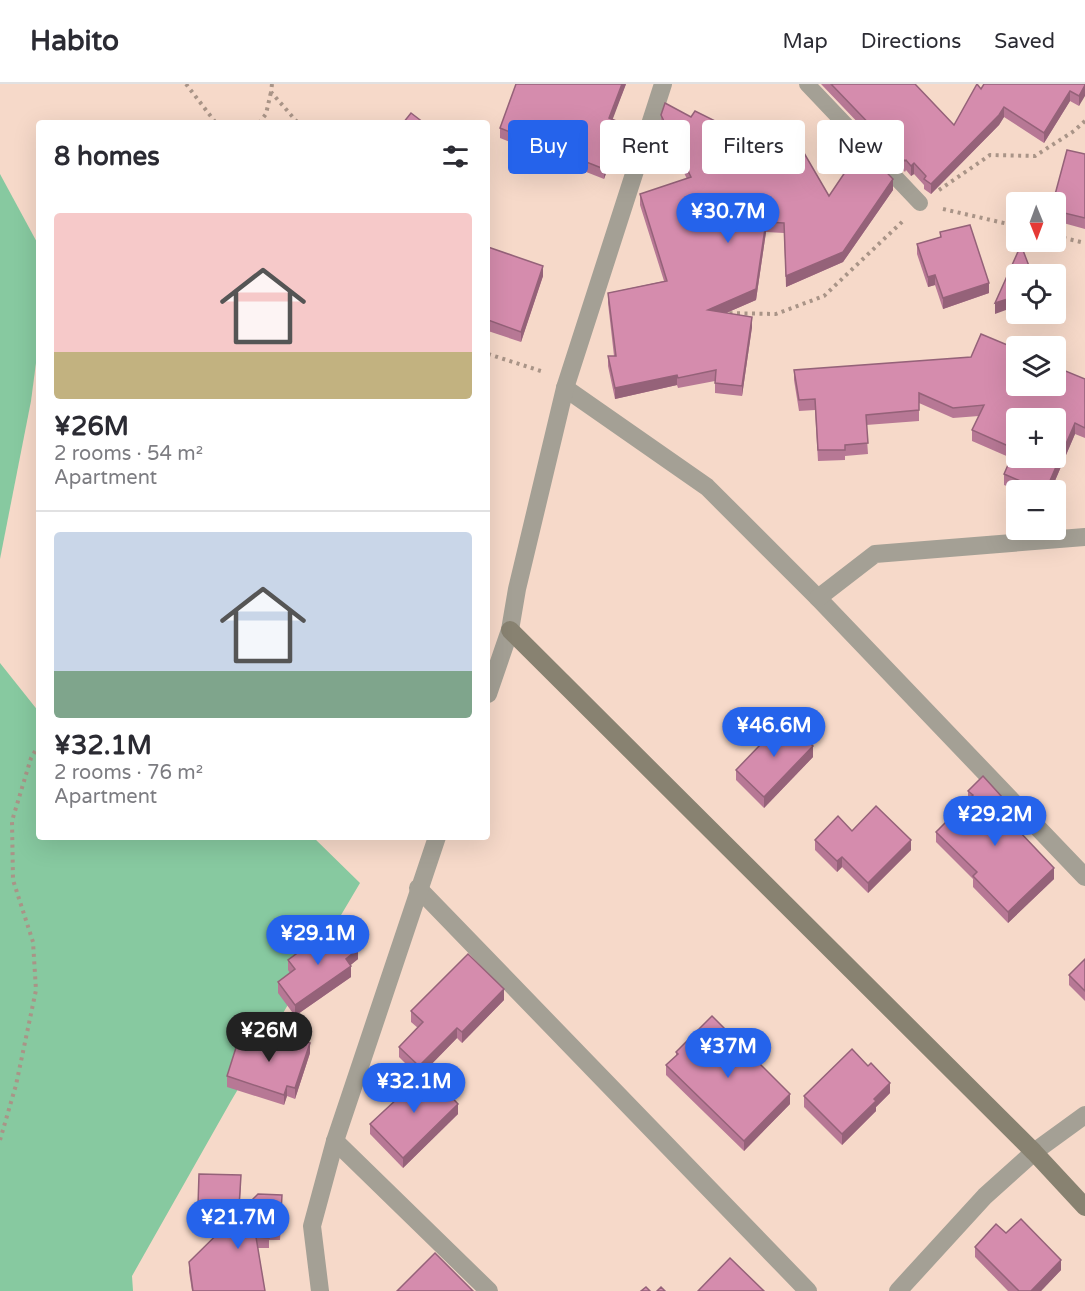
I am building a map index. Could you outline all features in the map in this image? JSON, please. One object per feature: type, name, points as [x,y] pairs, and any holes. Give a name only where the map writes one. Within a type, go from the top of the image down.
[{"type":"street","points":[[490,688],[510,630],[517,589],[565,388],[663,84]]},
{"type":"street","points":[[565,388],[707,487],[818,598],[1085,877]]},
{"type":"street","points":[[818,598],[874,554],[1085,537]]},
{"type":"street","points":[[510,630],[1034,1152],[1085,1207]]},
{"type":"street","points":[[320,1291],[312,1226],[335,1141],[435,840]]},
{"type":"street","points":[[418,888],[808,1291]]},
{"type":"street","points":[[898,1291],[985,1196],[1034,1152],[1085,1115]]},
{"type":"street","points":[[335,1141],[489,1291]]},
{"type":"lane","points":[[807,84],[920,203]]},
{"type":"path","points":[[186,84],[214,120]]},
{"type":"path","points":[[261,120],[266,114],[272,84]]},
{"type":"path","points":[[271,92],[295,120]]},
{"type":"path","points":[[720,313],[776,314],[824,296],[864,260],[920,203],[990,155],[1035,156],[1074,131],[1085,121]]},
{"type":"path","points":[[920,203],[1006,223]]},
{"type":"path","points":[[1066,238],[1085,243]]},
{"type":"path","points":[[490,355],[544,372],[565,388]]},
{"type":"path","points":[[0,1140],[16,1085],[36,990],[33,942],[14,880],[12,821],[31,758],[36,750]]},
{"type":"green space","points":[[0,174],[36,240],[36,363],[31,401],[0,559]]},
{"type":"green space","points":[[0,663],[36,708],[36,840],[316,840],[360,883],[231,1101],[132,1276],[133,1291],[0,1291]]},
{"type":"building","points":[[516,84],[622,84],[609,118],[614,120],[600,120],[600,167],[588,163],[588,120],[508,120],[508,131],[500,128]]},
{"type":"building","points":[[831,84],[915,84],[954,125],[977,84],[981,89],[984,84],[1085,84],[1079,96],[1070,91],[1044,133],[1004,107],[999,115],[931,184],[924,179],[926,176],[914,163],[911,166],[904,160],[904,120],[866,120]]},
{"type":"building","points":[[665,103],[691,117],[695,111],[713,120],[702,120],[702,174],[805,174],[805,155],[829,196],[844,174],[888,174],[893,179],[843,252],[786,276],[784,223],[766,222],[756,289],[708,310],[752,317],[742,386],[715,383],[716,370],[678,378],[677,375],[615,388],[608,356],[616,356],[608,293],[667,281],[640,194],[691,177],[690,120],[663,120],[661,115]]},
{"type":"building","points":[[411,113],[420,120],[405,120]]},
{"type":"building","points":[[1067,150],[1085,154],[1085,218],[1066,213],[1066,192],[1056,192]]},
{"type":"building","points":[[970,225],[989,283],[943,298],[935,275],[928,277],[917,244],[941,237],[940,232]]},
{"type":"building","points":[[490,248],[543,266],[521,332],[490,321]]},
{"type":"building","points":[[1018,252],[1024,252],[1028,264],[1012,264]]},
{"type":"building","points":[[1006,278],[1006,300],[995,303]]},
{"type":"building","points":[[981,334],[1006,344],[1006,396],[1066,396],[1066,371],[1085,379],[1085,428],[1075,423],[1066,444],[1066,408],[1006,408],[1006,445],[972,430],[984,405],[953,408],[919,393],[919,410],[866,415],[868,443],[845,445],[845,450],[818,450],[815,399],[799,400],[794,370],[971,357]]},
{"type":"building","points":[[1007,468],[1056,468],[1050,480],[1018,480],[1004,474]]},
{"type":"building","points":[[785,719],[813,746],[764,797],[736,770]]},
{"type":"building","points":[[983,776],[1002,797],[996,802],[1005,811],[1002,813],[1054,868],[1008,912],[973,876],[977,872],[936,832],[973,795],[968,791]]},
{"type":"building","points":[[876,806],[911,840],[868,883],[842,857],[837,861],[815,840],[838,816],[852,831]]},
{"type":"building","points":[[341,927],[358,949],[346,959],[351,966],[295,1005],[278,982],[295,969],[288,960],[311,943],[314,947]]},
{"type":"building","points":[[468,954],[504,989],[462,1032],[457,1028],[419,1066],[399,1047],[423,1022],[411,1011]]},
{"type":"building","points":[[1085,959],[1085,991],[1069,975]]},
{"type":"building","points":[[712,1016],[790,1094],[744,1141],[666,1065]]},
{"type":"building","points":[[284,1034],[310,1043],[295,1088],[287,1086],[284,1095],[227,1076],[240,1035],[279,1048]]},
{"type":"building","points":[[852,1049],[868,1066],[871,1063],[890,1083],[874,1099],[876,1101],[842,1134],[804,1096]]},
{"type":"building","points":[[427,1071],[458,1104],[403,1158],[370,1124]]},
{"type":"building","points":[[199,1174],[241,1175],[239,1207],[198,1205]]},
{"type":"building","points":[[258,1194],[282,1195],[280,1230],[269,1229],[269,1238],[256,1237],[265,1291],[193,1291],[189,1262]]},
{"type":"building","points":[[1021,1219],[1061,1260],[1031,1291],[1019,1291],[975,1247],[996,1224],[1006,1233]]},
{"type":"building","points":[[435,1253],[473,1291],[397,1291]]},
{"type":"building","points":[[730,1258],[764,1291],[698,1291]]}]
